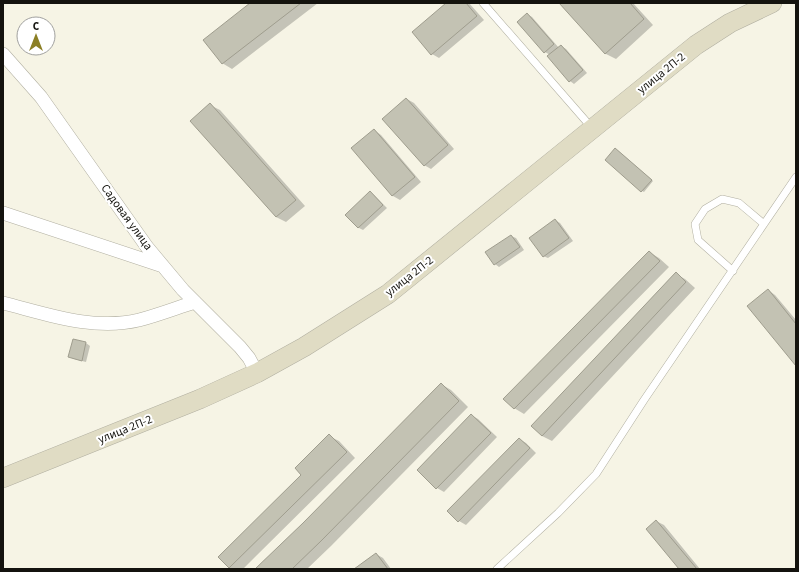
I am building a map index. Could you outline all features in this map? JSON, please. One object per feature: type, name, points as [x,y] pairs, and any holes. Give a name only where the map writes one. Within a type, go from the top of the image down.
[{"type":"main road","name":"улица 2П-2","points":[[3,478],[200,399],[257,373],[304,347],[388,294],[696,45],[730,23],[772,3]]},
{"type":"street","name":"Садовая улица","points":[[3,54],[41,97],[147,247],[195,302],[240,347],[249,358],[257,373]]},
{"type":"street","points":[[3,213],[163,266]]},
{"type":"street","points":[[3,302],[85,323],[109,323],[138,320],[195,302]]},
{"type":"lane","points":[[483,3],[593,128]]},
{"type":"lane","points":[[497,569],[558,513],[596,474],[644,400],[796,177]]},
{"type":"lane","points":[[733,271],[698,240],[695,224],[705,209],[722,199],[739,203],[764,224]]},
{"type":"building","points":[[250,3],[301,3],[222,64],[203,40]]},
{"type":"building","points":[[446,3],[466,3],[477,16],[431,55],[412,32]]},
{"type":"building","points":[[559,3],[630,3],[644,19],[605,54]]},
{"type":"building","points":[[527,13],[554,44],[544,53],[517,22]]},
{"type":"building","points":[[561,45],[583,70],[569,82],[547,56]]},
{"type":"building","points":[[406,98],[448,145],[424,166],[382,119]]},
{"type":"building","points":[[210,103],[296,200],[276,217],[190,121]]},
{"type":"building","points":[[374,129],[415,177],[392,196],[351,148]]},
{"type":"building","points":[[615,148],[652,180],[641,192],[605,160]]},
{"type":"building","points":[[370,191],[383,205],[358,228],[345,215]]},
{"type":"building","points":[[555,219],[569,238],[543,257],[529,238]]},
{"type":"building","points":[[511,235],[520,247],[494,265],[485,252]]},
{"type":"building","points":[[649,251],[660,261],[514,409],[503,399]]},
{"type":"building","points":[[676,272],[686,282],[542,436],[531,426]]},
{"type":"building","points":[[768,289],[796,324],[796,366],[747,306]]},
{"type":"building","points":[[73,339],[86,342],[82,361],[68,357]]},
{"type":"building","points":[[441,383],[459,401],[321,541],[292,569],[255,569],[303,523]]},
{"type":"building","points":[[471,414],[491,433],[436,489],[417,470]]},
{"type":"building","points":[[329,434],[347,452],[229,568],[218,557],[301,475],[295,468]]},
{"type":"building","points":[[519,438],[530,448],[458,522],[447,511]]},
{"type":"building","points":[[656,520],[697,569],[679,569],[646,529]]},
{"type":"building","points":[[376,553],[388,569],[354,569]]}]
